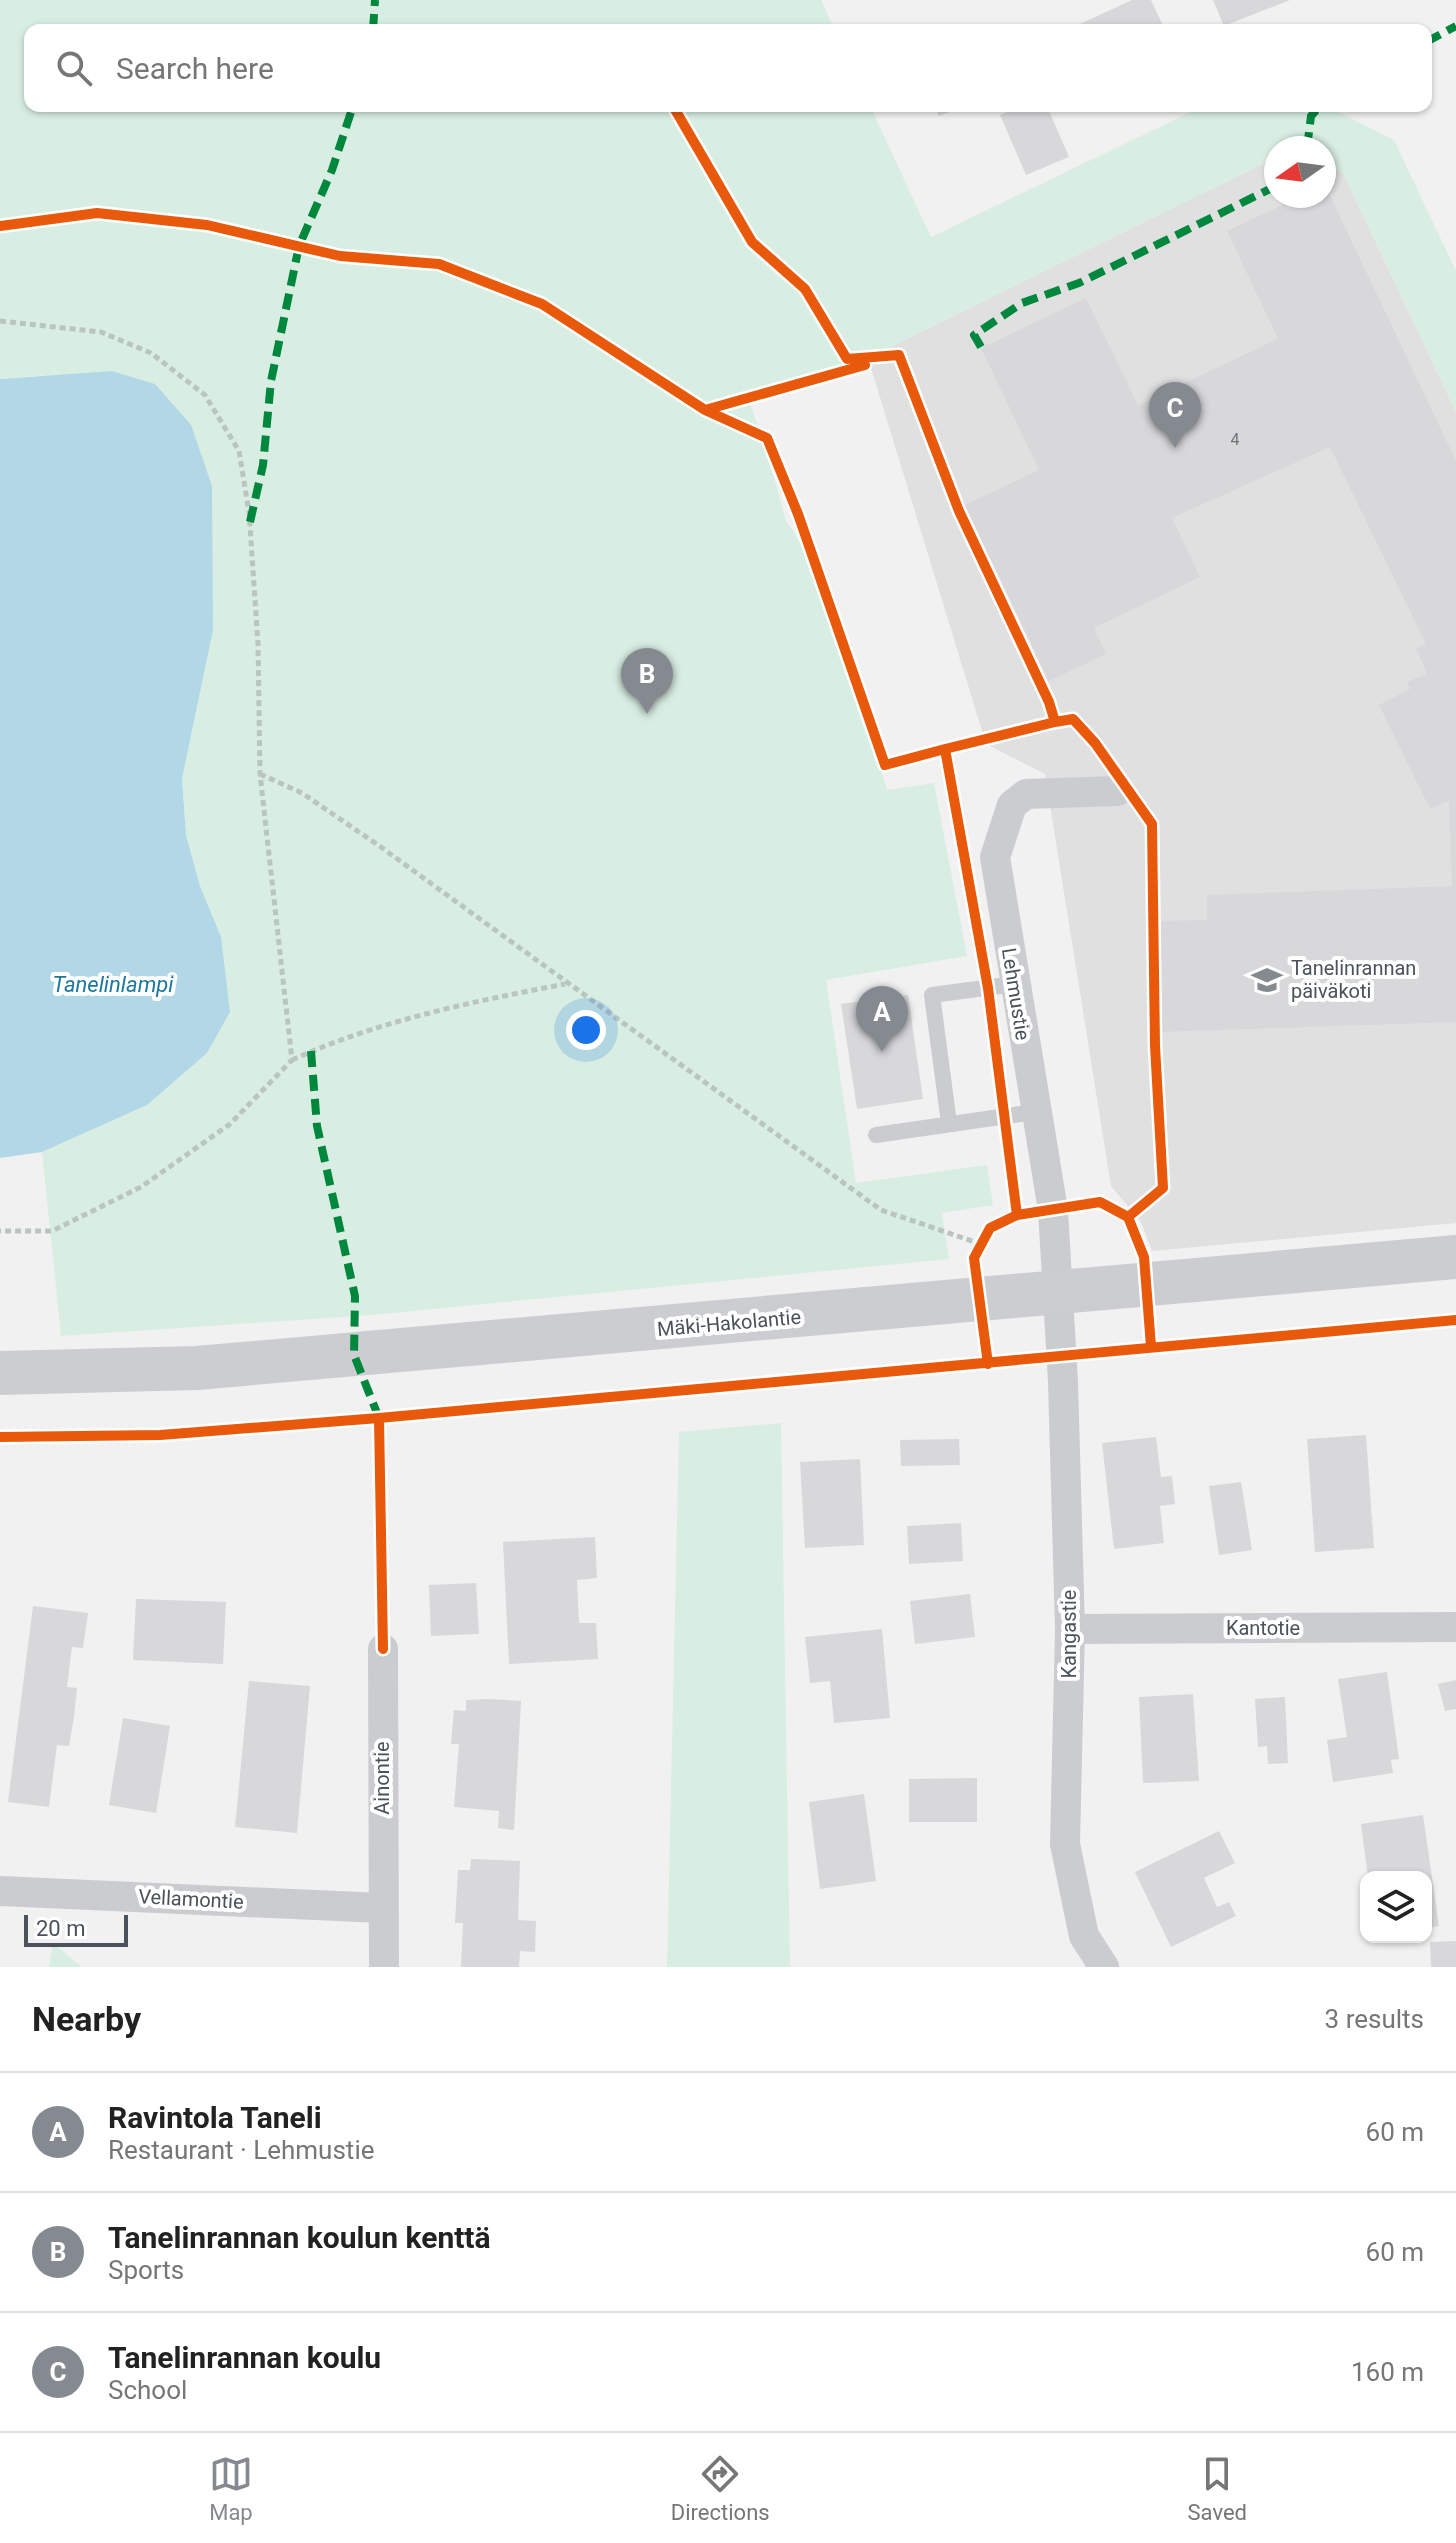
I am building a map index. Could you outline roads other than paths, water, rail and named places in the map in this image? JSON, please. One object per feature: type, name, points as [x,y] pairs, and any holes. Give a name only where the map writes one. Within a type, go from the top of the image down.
[{"type":"street","name":"Lehmustie","points":[[1058,1293],[1053,1210],[1034,1112],[995,857],[1012,805],[1026,794],[1117,791]]},
{"type":"street","name":"Mäki-Hakolantie","points":[[0,1373],[197,1368],[1456,1257]]},
{"type":"street","name":"Kangastie","points":[[1058,1293],[1070,1629],[1065,1844],[1084,1936],[1104,1967]]},
{"type":"street","name":"Kantotie","points":[[1070,1629],[1456,1627]]},
{"type":"street","name":"Ainontie","points":[[383,1649],[384,1967]]},
{"type":"street","name":"Vellamontie","points":[[0,1891],[382,1908]]},
{"type":"lane","points":[[949,1123],[932,995],[1015,984]]},
{"type":"lane","points":[[876,1135],[1034,1112]]},
{"type":"water","name":"Tanelinlampi","points":[[112,371],[155,384],[191,425],[212,486],[213,630],[182,779],[186,835],[200,886],[221,937],[230,1012],[207,1053],[147,1105],[42,1152],[0,1158],[0,379]]},
{"type":"place","name":"Tanelinrannan koulu","points":[[1175,448]]},
{"type":"place","name":"Tanelinrannan koulun kenttä","points":[[647,714]]},
{"type":"place","name":"Tanelinrannan päiväkoti","points":[[1267,980]]},
{"type":"place","name":"Ravintola Taneli","points":[[882,1052]]}]
